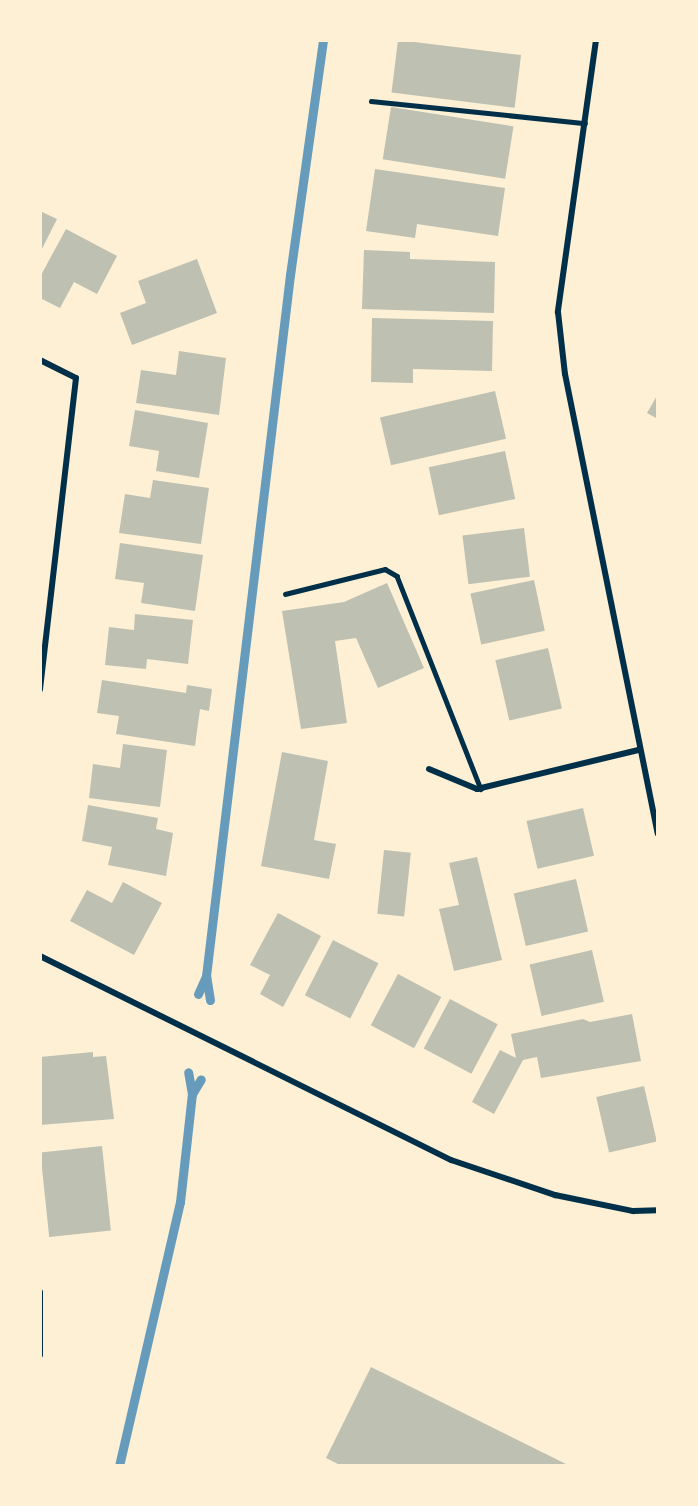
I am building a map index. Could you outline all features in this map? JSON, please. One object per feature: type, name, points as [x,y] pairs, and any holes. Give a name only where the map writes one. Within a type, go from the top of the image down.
[{"type":"street","points":[[596,40],[558,312],[565,374],[638,750],[657,834]]},
{"type":"street","points":[[40,360],[76,378],[40,690]]},
{"type":"street","points":[[429,769],[481,789],[638,750]]},
{"type":"street","points":[[40,956],[452,1160],[555,1195],[633,1211],[657,1210]]},
{"type":"street","points":[[40,1292],[40,1355]]},
{"type":"lane","points":[[371,101],[585,123]]},
{"type":"lane","points":[[285,594],[385,569],[397,576],[481,789]]},
{"type":"building","points":[[398,40],[521,55],[515,108],[392,93]]},
{"type":"building","points":[[391,107],[513,126],[505,179],[383,159]]},
{"type":"building","points":[[375,169],[505,188],[498,236],[417,224],[415,238],[366,231]]},
{"type":"building","points":[[40,211],[57,219],[40,253]]},
{"type":"building","points":[[66,229],[117,256],[97,294],[74,282],[60,308],[40,298],[40,277]]},
{"type":"building","points":[[364,250],[410,252],[410,259],[495,262],[494,313],[362,309]]},
{"type":"building","points":[[197,259],[217,313],[132,345],[120,313],[146,303],[138,281]]},
{"type":"building","points":[[372,318],[493,321],[492,371],[413,369],[413,383],[371,382]]},
{"type":"building","points":[[179,351],[226,358],[219,415],[136,403],[141,370],[176,375]]},
{"type":"building","points":[[495,391],[506,439],[391,465],[380,418]]},
{"type":"building","points":[[658,394],[658,419],[647,413]]},
{"type":"building","points":[[135,410],[208,423],[199,478],[156,471],[159,451],[129,446]]},
{"type":"building","points":[[505,451],[515,499],[439,515],[429,467]]},
{"type":"building","points":[[153,480],[209,488],[201,544],[119,533],[125,494],[150,498]]},
{"type":"building","points":[[524,528],[530,577],[468,584],[462,536]]},
{"type":"building","points":[[120,543],[203,555],[195,611],[141,603],[144,583],[115,579]]},
{"type":"building","points":[[534,580],[545,631],[481,644],[470,594]]},
{"type":"building","points":[[387,583],[424,668],[378,688],[356,638],[335,641],[347,723],[301,729],[282,611],[344,602]]},
{"type":"building","points":[[135,614],[193,620],[188,664],[147,659],[146,669],[105,665],[109,627],[134,630]]},
{"type":"building","points":[[548,648],[562,708],[509,721],[495,660]]},
{"type":"building","points":[[102,680],[186,693],[187,685],[212,689],[209,711],[200,709],[195,746],[116,734],[119,716],[97,713]]},
{"type":"building","points":[[123,744],[167,750],[160,807],[89,798],[93,764],[120,768]]},
{"type":"building","points":[[282,752],[328,761],[314,840],[336,844],[329,879],[261,866]]},
{"type":"building","points":[[88,805],[158,818],[156,829],[173,833],[166,876],[108,865],[112,847],[82,841]]},
{"type":"building","points":[[583,808],[594,856],[538,869],[526,821]]},
{"type":"building","points":[[384,850],[411,853],[404,916],[377,914]]},
{"type":"building","points":[[477,857],[502,960],[454,971],[439,909],[459,905],[449,863]]},
{"type":"building","points":[[576,879],[588,932],[526,946],[514,893]]},
{"type":"building","points":[[123,882],[162,903],[134,955],[70,921],[87,890],[112,903]]},
{"type":"building","points":[[278,913],[321,936],[283,1007],[260,994],[270,975],[250,965]]},
{"type":"building","points":[[333,940],[378,963],[350,1018],[305,995]]},
{"type":"building","points":[[592,950],[604,1002],[542,1016],[530,964]]},
{"type":"building","points":[[398,974],[441,997],[414,1048],[371,1025]]},
{"type":"building","points":[[450,999],[498,1024],[471,1074],[424,1048]]},
{"type":"building","points":[[632,1014],[641,1061],[541,1078],[537,1057],[523,1060],[494,1114],[472,1102],[500,1050],[516,1058],[511,1034],[583,1019],[590,1022]]},
{"type":"building","points":[[93,1052],[93,1057],[106,1056],[114,1119],[40,1125],[40,1057]]},
{"type":"building","points":[[644,1086],[657,1142],[609,1153],[596,1097]]},
{"type":"building","points":[[102,1146],[111,1231],[49,1237],[40,1152]]},
{"type":"building","points":[[371,1367],[570,1466],[342,1466],[326,1458]]},
{"type":"waterway","points":[[210,1000],[206,976],[290,275],[323,40]]},
{"type":"waterway","points":[[198,994],[206,976]]},
{"type":"waterway","points":[[119,1466],[180,1202],[192,1094],[188,1072]]},
{"type":"waterway","points":[[192,1094],[201,1079]]}]
